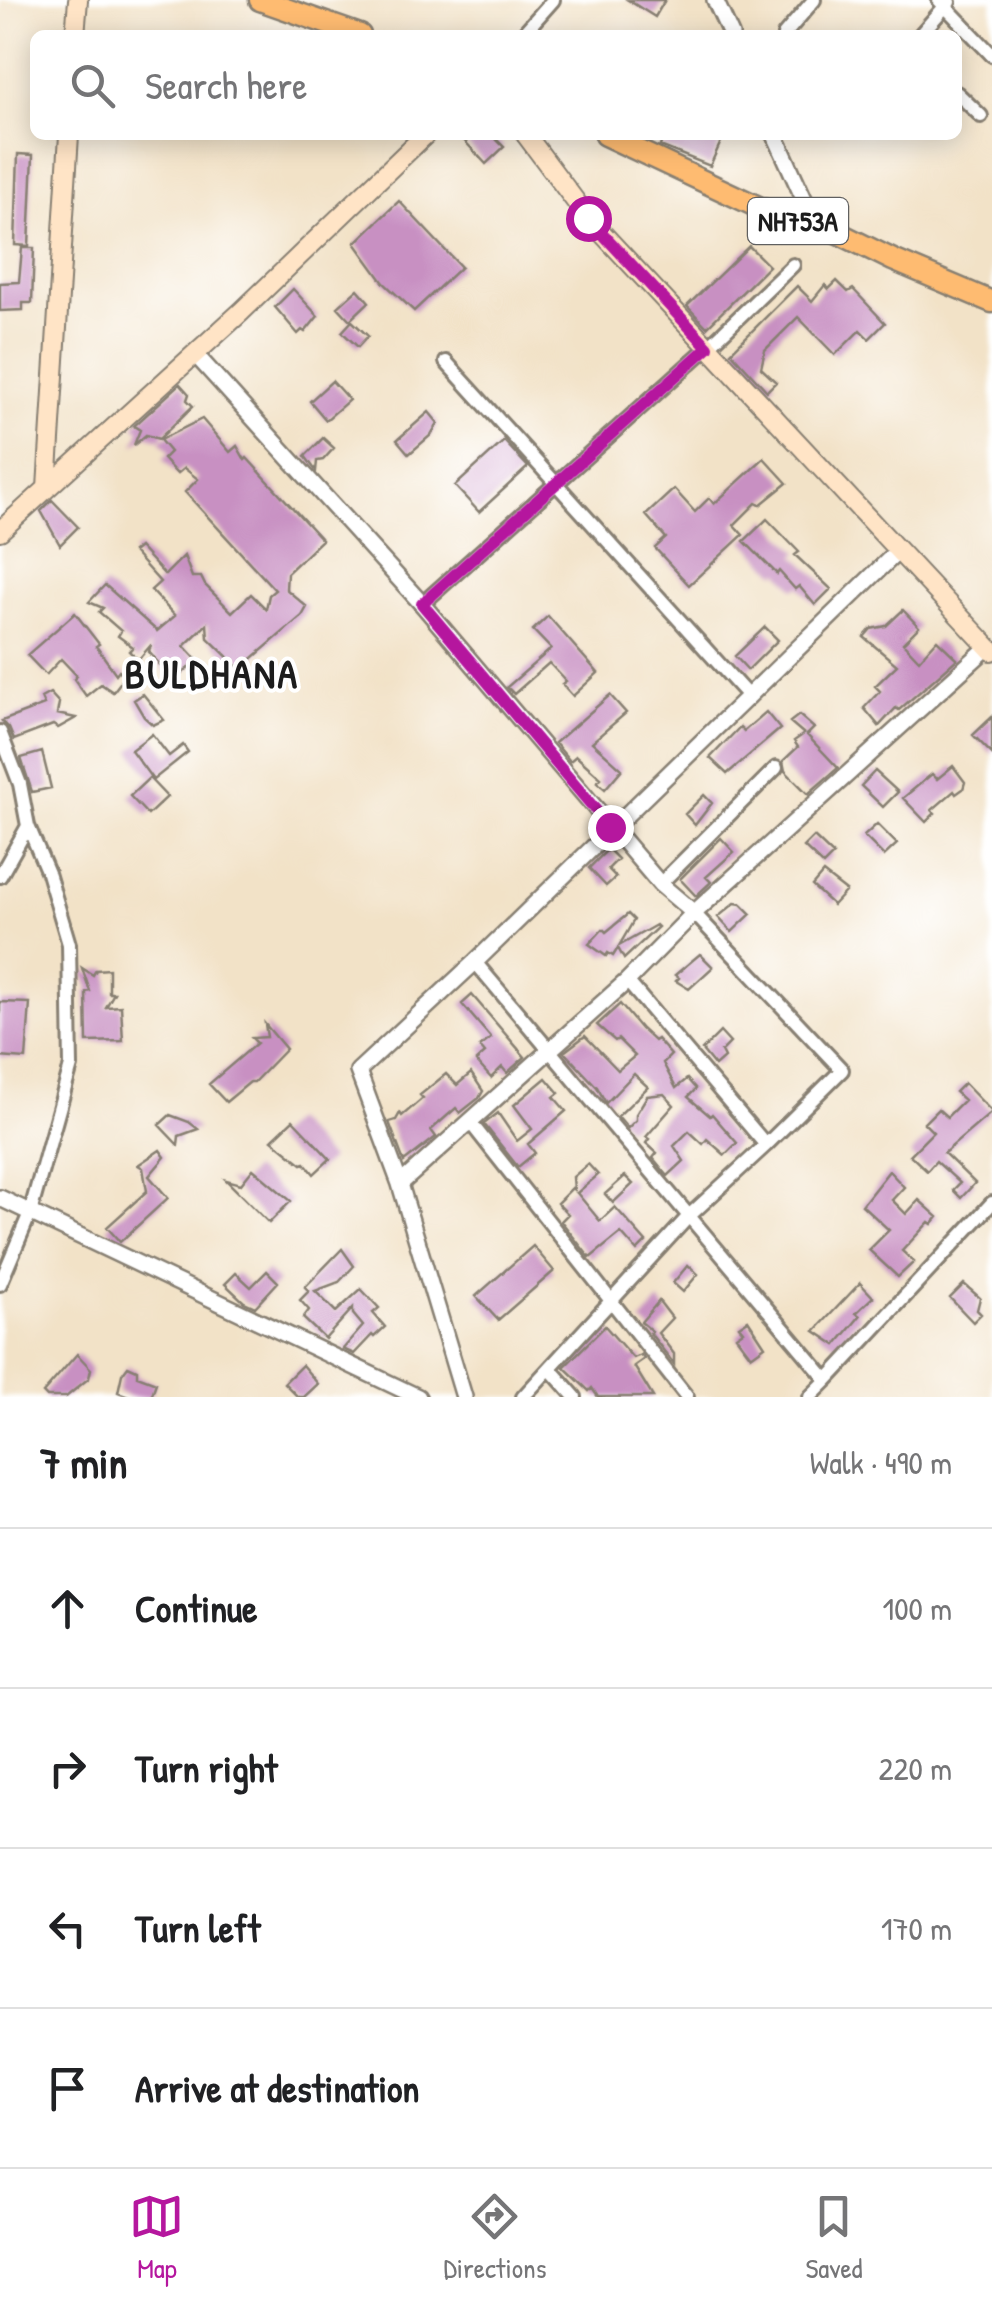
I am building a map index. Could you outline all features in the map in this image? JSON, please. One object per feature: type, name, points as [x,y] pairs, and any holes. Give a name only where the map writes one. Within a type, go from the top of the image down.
[{"type":"highway","points":[[260,0],[346,30]]},
{"type":"highway","name":"NH753A","points":[[616,140],[788,220],[814,221],[992,302]]},
{"type":"main road","points":[[75,30],[78,0]]},
{"type":"main road","points":[[48,488],[69,140]]},
{"type":"main road","points":[[0,531],[196,354],[420,140]]},
{"type":"main road","points":[[530,140],[588,218],[990,649]]},
{"type":"street","points":[[526,30],[553,0]]},
{"type":"street","points":[[715,0],[729,30]]},
{"type":"street","points":[[788,30],[814,0]]},
{"type":"street","points":[[924,30],[945,2],[992,55]]},
{"type":"street","points":[[962,98],[981,116]]},
{"type":"street","points":[[778,140],[814,221]]},
{"type":"street","points":[[422,604],[708,347],[794,264]]},
{"type":"street","points":[[196,354],[422,604],[660,884],[694,913],[842,1070],[688,1216],[524,1397]]},
{"type":"street","points":[[446,362],[749,697]]},
{"type":"street","points":[[464,1397],[400,1184],[358,1071],[898,550]]},
{"type":"street","points":[[400,1184],[627,981],[694,913],[990,649]]},
{"type":"street","points":[[0,732],[69,944],[71,1066],[30,1213],[0,1284]]},
{"type":"street","points":[[660,884],[776,768]]},
{"type":"street","points":[[0,876],[28,826]]},
{"type":"street","points":[[475,962],[826,1380]]},
{"type":"street","points":[[627,981],[766,1145]]},
{"type":"street","points":[[470,1122],[687,1397]]},
{"type":"street","points":[[0,1198],[418,1397]]},
{"type":"street","points":[[810,1397],[992,1203]]},
{"type":"street","points":[[550,1368],[576,1397]]},
{"type":"building","points":[[628,0],[665,0],[655,17]]},
{"type":"building","points":[[464,140],[497,140],[504,147],[486,164]]},
{"type":"building","points":[[662,140],[722,140],[710,166],[660,146]]},
{"type":"building","points":[[18,154],[33,155],[29,246],[15,245]]},
{"type":"building","points":[[399,201],[461,267],[414,311],[384,283],[355,243]]},
{"type":"building","points":[[749,246],[769,266],[707,327],[687,306]]},
{"type":"building","points":[[22,248],[34,248],[32,303],[23,303],[23,310],[0,311],[0,283],[19,282]]},
{"type":"building","points":[[837,281],[848,292],[853,289],[885,323],[869,339],[860,330],[835,355],[798,317],[765,350],[761,368],[776,382],[767,391],[731,352],[797,286],[812,301],[825,285],[829,289]]},
{"type":"building","points":[[293,289],[318,316],[305,332],[298,334],[275,307]]},
{"type":"building","points":[[358,289],[369,302],[350,320],[338,307]]},
{"type":"building","points":[[352,321],[368,336],[358,347],[342,332]]},
{"type":"building","points":[[332,381],[349,400],[326,420],[310,401]]},
{"type":"building","points":[[180,384],[193,406],[159,439],[146,435],[134,445],[140,430],[134,426]]},
{"type":"building","points":[[429,412],[438,423],[431,435],[409,454],[397,440]]},
{"type":"building","points":[[202,419],[230,452],[237,446],[245,460],[322,540],[287,573],[286,589],[307,607],[302,616],[240,669],[208,638],[207,624],[184,646],[197,660],[174,681],[149,652],[151,645],[138,660],[129,651],[133,647],[118,636],[121,631],[99,612],[103,608],[89,602],[105,585],[157,631],[175,616],[151,590],[160,582],[133,552],[139,547],[165,575],[184,556],[192,577],[201,577],[232,612],[251,594],[266,609],[269,595],[275,590],[185,492],[198,479],[184,468],[177,474],[163,459],[170,452],[160,440]]},
{"type":"building","points":[[323,438],[334,448],[317,461],[316,471],[305,456]]},
{"type":"building","points":[[504,441],[528,467],[479,512],[455,486]]},
{"type":"building","points":[[764,458],[787,483],[760,505],[756,503],[734,525],[743,535],[689,585],[655,548],[666,538],[646,515],[674,489],[695,512],[709,498],[714,504]]},
{"type":"building","points":[[52,500],[78,527],[60,545],[41,511]]},
{"type":"building","points":[[767,519],[799,552],[795,555],[831,589],[815,605],[799,586],[795,589],[744,541]]},
{"type":"building","points":[[903,610],[919,627],[903,643],[919,660],[937,640],[957,659],[879,726],[864,708],[880,691],[875,686],[897,665],[864,637],[871,629],[886,626]]},
{"type":"building","points":[[75,613],[116,674],[119,670],[126,675],[113,692],[101,684],[86,696],[74,679],[77,676],[61,659],[46,675],[27,655]]},
{"type":"building","points":[[548,616],[598,673],[573,696],[562,684],[566,681],[549,663],[514,694],[507,687],[551,649],[533,630]]},
{"type":"building","points":[[765,627],[778,640],[748,670],[735,656]]},
{"type":"building","points":[[50,693],[59,703],[57,714],[76,718],[58,728],[53,725],[14,740],[2,721],[44,705],[41,698]]},
{"type":"building","points":[[143,694],[164,720],[153,725],[144,717],[134,700]]},
{"type":"building","points":[[610,695],[626,713],[592,742],[622,769],[605,789],[597,782],[601,778],[576,756],[570,761],[555,743]]},
{"type":"building","points":[[766,712],[780,729],[727,774],[710,758],[740,727],[744,731]]},
{"type":"building","points":[[799,715],[814,728],[807,735],[838,768],[808,794],[785,771],[783,761],[798,747],[794,741],[804,734],[790,722]]},
{"type":"building","points":[[992,717],[992,754],[973,735]]},
{"type":"building","points":[[152,734],[169,756],[183,745],[188,752],[153,780],[131,750]]},
{"type":"building","points":[[42,752],[51,788],[32,792],[21,758]]},
{"type":"building","points":[[953,766],[965,782],[963,789],[956,794],[954,791],[932,810],[935,813],[926,822],[903,798],[932,774],[937,779]]},
{"type":"building","points":[[875,771],[898,792],[883,807],[861,786]]},
{"type":"building","points":[[149,778],[167,797],[148,815],[130,796]]},
{"type":"building","points":[[704,795],[712,803],[695,825],[685,814]]},
{"type":"building","points":[[877,824],[897,844],[884,856],[864,836]]},
{"type":"building","points":[[814,837],[833,855],[823,865],[804,847]]},
{"type":"building","points":[[721,838],[734,852],[706,877],[711,882],[696,896],[680,879]]},
{"type":"building","points":[[608,849],[618,859],[608,869],[616,877],[606,886],[589,868]]},
{"type":"building","points":[[823,873],[846,891],[833,905],[812,886]]},
{"type":"building","points":[[735,903],[751,914],[732,932],[718,917]]},
{"type":"building","points":[[628,914],[634,920],[619,946],[658,927],[624,959],[618,948],[613,956],[606,956],[589,944],[603,929],[606,932]]},
{"type":"building","points":[[700,954],[713,967],[689,989],[676,981],[679,978],[675,975]]},
{"type":"building","points":[[82,968],[93,975],[96,970],[109,969],[109,993],[114,993],[106,1007],[121,1006],[123,1041],[87,1042],[86,992],[90,991]]},
{"type":"building","points":[[472,995],[525,1057],[507,1073],[502,1067],[491,1078],[476,1061],[485,1053],[480,1047],[491,1038],[462,1004]]},
{"type":"building","points":[[0,1002],[30,1003],[26,1059],[0,1057]]},
{"type":"building","points":[[620,1004],[671,1055],[663,1063],[676,1088],[687,1079],[696,1089],[688,1097],[712,1114],[737,1143],[725,1155],[707,1139],[703,1144],[689,1131],[674,1146],[684,1161],[668,1176],[653,1158],[657,1153],[646,1143],[646,1137],[674,1105],[664,1094],[647,1096],[628,1128],[618,1116],[648,1087],[634,1074],[606,1103],[597,1087],[564,1052],[585,1036],[618,1070],[635,1056],[597,1025]]},
{"type":"building","points":[[265,1024],[286,1049],[254,1082],[226,1102],[209,1084],[257,1043],[252,1038],[267,1037]]},
{"type":"building","points":[[720,1032],[730,1043],[721,1052],[724,1058],[715,1066],[702,1050]]},
{"type":"building","points":[[471,1073],[483,1091],[479,1098],[460,1113],[456,1108],[431,1130],[436,1137],[404,1162],[389,1122],[400,1113],[402,1116],[446,1074],[457,1085]]},
{"type":"building","points":[[546,1078],[559,1093],[554,1097],[566,1111],[528,1144],[535,1153],[518,1167],[484,1124],[498,1113],[517,1141],[532,1129],[514,1105]]},
{"type":"building","points":[[964,1083],[992,1112],[944,1153],[975,1183],[961,1198],[953,1190],[960,1183],[936,1161],[927,1171],[910,1155],[933,1132],[924,1123],[938,1109],[947,1117],[964,1100],[955,1092]]},
{"type":"building","points":[[170,1115],[198,1129],[179,1136],[178,1145],[159,1125]]},
{"type":"building","points":[[293,1120],[330,1159],[314,1174],[272,1140]]},
{"type":"building","points":[[160,1150],[165,1157],[149,1176],[168,1198],[120,1242],[107,1227],[147,1191],[143,1168],[138,1165]]},
{"type":"building","points":[[588,1164],[598,1175],[577,1193],[600,1221],[615,1207],[646,1242],[637,1251],[621,1233],[590,1258],[561,1221],[568,1214],[557,1203],[574,1190],[573,1177]]},
{"type":"building","points":[[253,1169],[291,1201],[269,1223],[226,1180],[241,1184]]},
{"type":"building","points":[[889,1171],[904,1187],[892,1200],[906,1214],[919,1200],[938,1217],[902,1251],[914,1262],[898,1277],[869,1250],[889,1230],[862,1205]]},
{"type":"building","points":[[625,1176],[633,1184],[613,1203],[605,1194]]},
{"type":"building","points":[[533,1246],[554,1271],[498,1320],[476,1296]]},
{"type":"building","points":[[342,1249],[354,1266],[339,1282],[315,1291],[336,1312],[361,1289],[379,1308],[373,1313],[385,1327],[354,1354],[343,1349],[363,1326],[353,1308],[325,1339],[303,1318],[309,1310],[300,1300],[309,1291],[305,1287]]},
{"type":"building","points":[[688,1265],[698,1274],[683,1292],[673,1283]]},
{"type":"building","points":[[267,1271],[278,1282],[255,1307],[225,1284],[236,1273],[251,1287]]},
{"type":"building","points":[[860,1283],[873,1297],[856,1313],[860,1316],[836,1345],[815,1331]]},
{"type":"building","points":[[964,1284],[980,1298],[977,1310],[981,1314],[973,1322],[950,1298]]},
{"type":"building","points":[[659,1301],[672,1318],[658,1333],[674,1354],[674,1364],[652,1331],[641,1322]]},
{"type":"building","points":[[748,1320],[765,1346],[751,1356],[736,1336],[743,1331],[739,1326]]},
{"type":"building","points":[[605,1326],[633,1358],[641,1355],[644,1359],[634,1366],[653,1397],[598,1397],[564,1367]]},
{"type":"building","points":[[77,1354],[91,1369],[89,1378],[66,1397],[47,1397],[43,1393]]},
{"type":"building","points":[[302,1365],[318,1384],[304,1397],[298,1397],[284,1383]]},
{"type":"building","points":[[128,1366],[137,1370],[137,1376],[156,1383],[151,1397],[118,1392]]},
{"type":"district","name":"BULDHANA","points":[[212,673]]},
{"type":"route","points":[[588,218],[708,347],[422,604],[610,827]]}]
